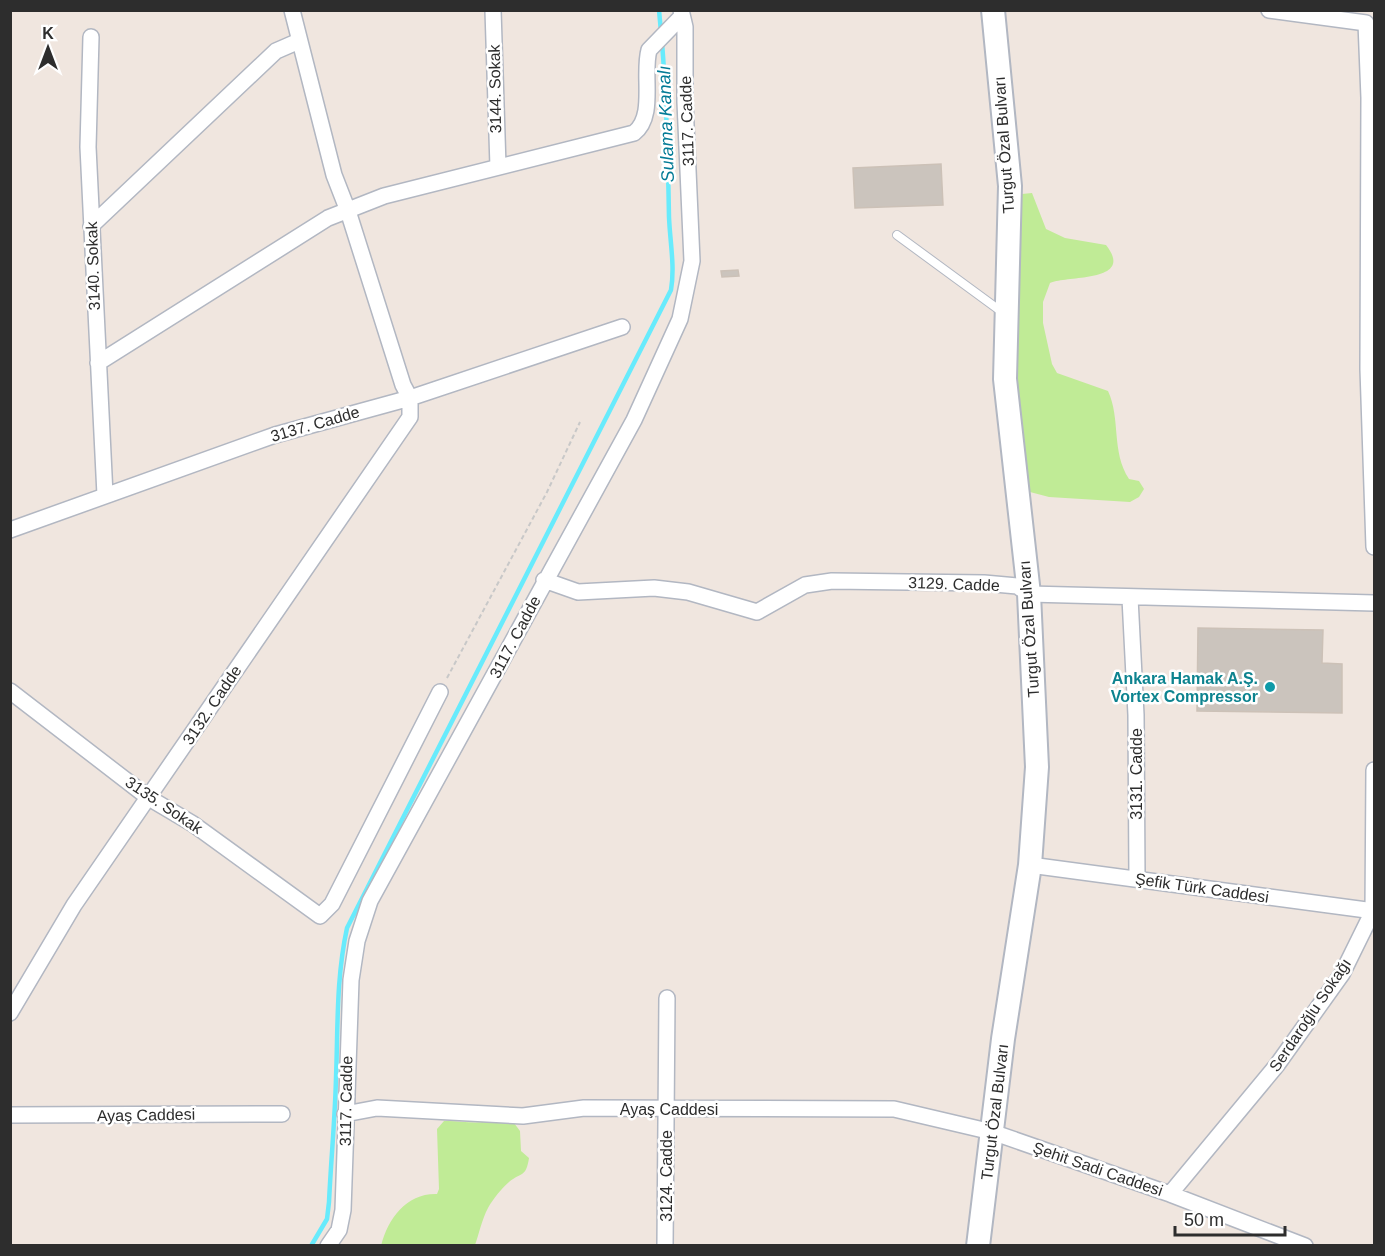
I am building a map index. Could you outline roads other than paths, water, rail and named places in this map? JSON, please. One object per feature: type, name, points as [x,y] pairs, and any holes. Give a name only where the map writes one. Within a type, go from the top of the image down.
[{"type":"street","points":[[292,10],[334,175],[348,211],[403,385],[410,398]]},
{"type":"street","name":"3144. Sokak","points":[[493,10],[498,167]]},
{"type":"street","name":"Turgut Özal Bulvarı","points":[[978,1245],[1030,865],[1037,767],[1029,594],[1005,379],[1010,186],[993,10]]},
{"type":"street","points":[[1269,10],[1366,23],[1369,98],[1368,369],[1374,547]]},
{"type":"street","points":[[98,363],[328,218],[384,196],[633,133],[642,127],[646,112],[646,73],[650,50],[685,16]]},
{"type":"street","name":"3117. Cadde","points":[[328,1245],[339,1230],[343,1210],[345,1113],[353,961],[370,901],[476,711],[544,580],[633,420],[680,319],[692,261],[685,102],[685,16]]},
{"type":"street","name":"3140. Sokak","points":[[91,37],[88,147],[105,495]]},
{"type":"street","points":[[92,226],[276,51],[299,41]]},
{"type":"street","name":"3137. Cadde","points":[[10,530],[275,435],[410,398],[622,327]]},
{"type":"street","name":"3132. Cadde","points":[[10,1013],[74,905],[410,417],[410,398]]},
{"type":"street","name":"3129. Cadde","points":[[544,580],[578,592],[654,588],[688,592],[757,612],[805,585],[832,581],[984,583],[1017,586],[1029,594],[1374,603]]},
{"type":"street","name":"3131. Cadde","points":[[1130,598],[1136,715],[1137,878]]},
{"type":"street","name":"3135. Sokak","points":[[10,691],[149,798],[193,824],[320,916],[332,904],[440,692]]},
{"type":"street","name":"Serdaroğlu Sokağı","points":[[1170,1194],[1277,1065],[1342,974],[1373,911],[1374,770]]},
{"type":"street","name":"Şefik Türk Caddesi","points":[[1030,865],[1373,911]]},
{"type":"street","name":"3124. Cadde","points":[[665,1245],[667,998]]},
{"type":"street","name":"Ayaş Caddesi","points":[[345,1113],[377,1108],[523,1116],[584,1108],[894,1109],[992,1132]]},
{"type":"street","name":"Ayaş Caddesi","points":[[10,1115],[282,1113]]},
{"type":"street","name":"Şehit Sadi Caddesi","points":[[992,1132],[1170,1194],[1305,1245]]},
{"type":"lane","points":[[897,235],[1006,314]]},
{"type":"waterway","name":"Sulama Kanalı","points":[[659,10],[661,32]]},
{"type":"waterway","points":[[311,1246],[327,1219],[329,1202],[339,984],[347,928],[671,290],[672,263],[662,43]]},
{"type":"place","name":"Ankara Hamak A.Ş. Vortex Compressor","points":[[1270,687]]}]
